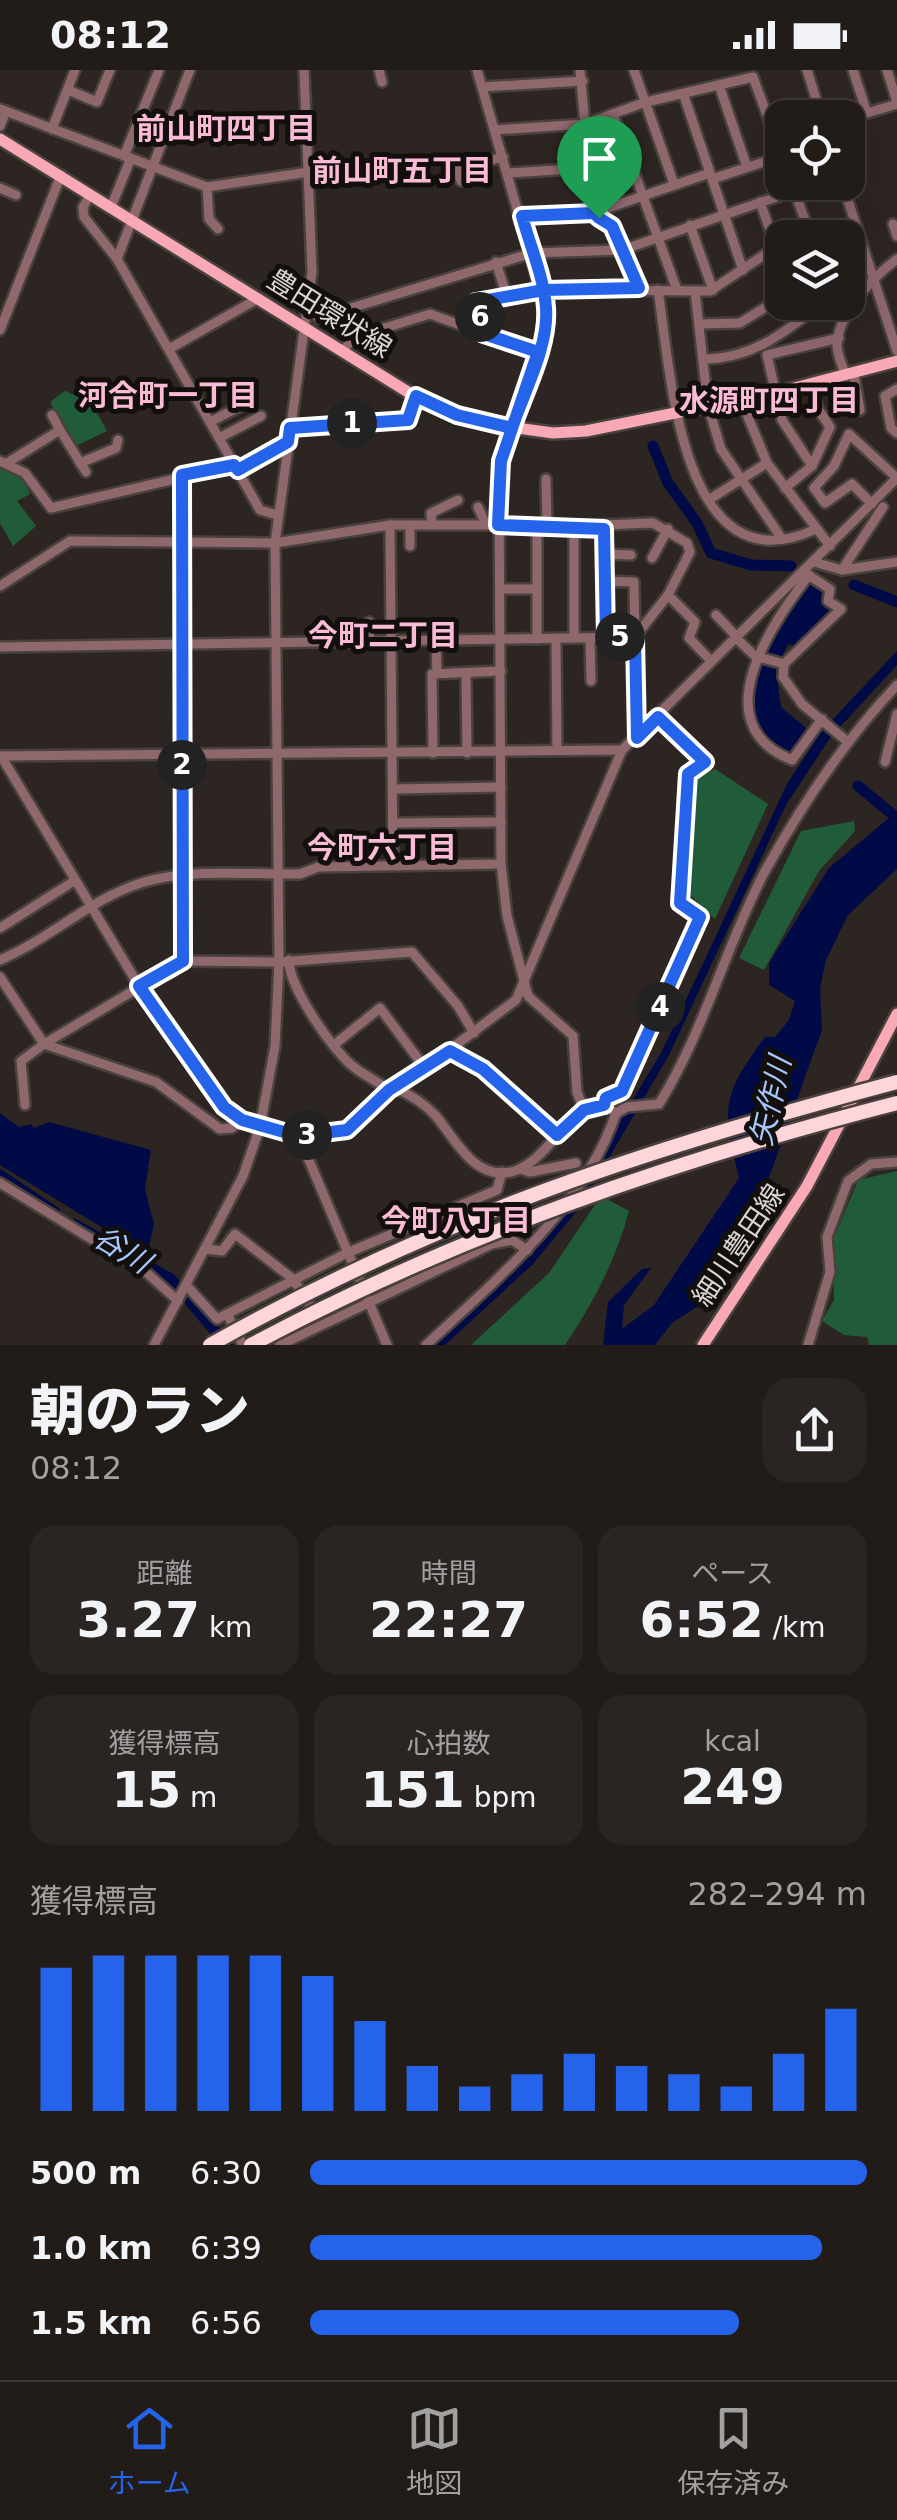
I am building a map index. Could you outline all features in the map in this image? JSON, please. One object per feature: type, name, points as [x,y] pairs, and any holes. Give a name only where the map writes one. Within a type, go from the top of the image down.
[{"type":"highway","points":[[210,1345],[362,1266],[506,1202],[665,1146],[897,1082]]},
{"type":"highway","points":[[251,1345],[417,1262],[563,1203],[725,1149],[897,1104]]},
{"type":"main road","name":"豊田環状線","points":[[0,139],[416,396],[457,415],[512,428],[586,431],[775,393],[897,361]]},
{"type":"main road","name":"細川豊田線","points":[[703,1345],[807,1186],[897,1014]]},
{"type":"street","points":[[52,129],[75,70]]},
{"type":"street","points":[[68,90],[98,102],[110,70]]},
{"type":"street","points":[[111,207],[158,70]]},
{"type":"street","points":[[154,1345],[233,1199],[260,1127],[276,1046],[284,961],[278,874],[275,543],[307,328],[313,247],[304,70]]},
{"type":"street","points":[[379,70],[382,82]]},
{"type":"street","points":[[477,70],[544,290],[545,328],[501,461],[501,864],[507,916],[524,986],[532,999],[573,1036],[577,1092],[584,1110]]},
{"type":"street","points":[[634,70],[674,184]]},
{"type":"street","points":[[807,70],[816,100]]},
{"type":"street","points":[[852,70],[867,113],[897,103],[890,71]]},
{"type":"street","points":[[117,258],[187,71]]},
{"type":"street","points":[[482,87],[581,76],[594,213],[612,226],[639,288]]},
{"type":"street","points":[[495,130],[585,124],[646,102],[720,88],[754,77],[765,104]]},
{"type":"street","points":[[720,88],[747,167]]},
{"type":"street","points":[[684,96],[743,270]]},
{"type":"street","points":[[0,126],[3,110],[206,188],[310,172]]},
{"type":"street","points":[[613,114],[677,290]]},
{"type":"street","points":[[461,181],[456,169],[503,157]]},
{"type":"street","points":[[522,216],[594,213],[674,184],[765,161]]},
{"type":"street","points":[[509,173],[589,168]]},
{"type":"street","points":[[0,330],[8,318],[61,176]]},
{"type":"street","points":[[0,188],[16,194]]},
{"type":"street","points":[[206,188],[209,219],[218,228]]},
{"type":"street","points":[[91,194],[82,212],[117,258],[260,510],[277,515]]},
{"type":"street","points":[[318,318],[532,253],[622,250],[765,200]]},
{"type":"street","points":[[848,200],[897,351]]},
{"type":"street","points":[[760,202],[768,220]]},
{"type":"street","points":[[893,224],[897,236]]},
{"type":"street","points":[[690,226],[713,290]]},
{"type":"street","points":[[484,334],[476,302],[544,290],[713,290],[765,255]]},
{"type":"street","points":[[865,287],[897,259]]},
{"type":"street","points":[[496,262],[507,297]]},
{"type":"street","points":[[658,290],[675,414],[692,469],[710,499],[741,535],[763,542],[816,529]]},
{"type":"street","points":[[695,291],[708,406],[721,449],[739,482],[782,539]]},
{"type":"street","points":[[168,349],[260,298]]},
{"type":"street","points":[[0,305],[8,318]]},
{"type":"street","points":[[699,324],[740,322],[765,307]]},
{"type":"street","points":[[343,350],[355,337],[430,314],[538,352]]},
{"type":"street","points":[[703,359],[747,355],[796,320]]},
{"type":"street","points":[[845,320],[839,338],[860,410]]},
{"type":"street","points":[[812,466],[785,428],[767,355],[839,338]]},
{"type":"street","points":[[785,488],[812,466],[830,427],[818,409],[812,384]]},
{"type":"street","points":[[897,390],[885,396],[891,428],[897,433]]},
{"type":"street","points":[[290,428],[408,420],[416,396]]},
{"type":"street","points":[[210,422],[252,400]]},
{"type":"street","points":[[741,400],[767,462],[830,546]]},
{"type":"street","points":[[52,415],[83,468],[116,448],[118,440]]},
{"type":"street","points":[[220,438],[261,416]]},
{"type":"street","points":[[4,462],[60,430]]},
{"type":"street","points":[[824,722],[792,760],[764,743],[750,705],[755,656],[814,562],[897,478],[849,434],[834,466],[815,483],[825,502],[852,484]]},
{"type":"street","points":[[4,462],[25,473],[51,508],[182,475],[236,467],[288,442]]},
{"type":"street","points":[[710,499],[767,462]]},
{"type":"street","points":[[834,466],[872,504]]},
{"type":"street","points":[[182,475],[183,961]]},
{"type":"street","points":[[537,639],[546,479]]},
{"type":"street","points":[[432,525],[430,513],[458,500]]},
{"type":"street","points":[[842,570],[883,507]]},
{"type":"street","points":[[478,508],[486,525]]},
{"type":"street","points":[[0,586],[70,541],[124,538],[132,544],[275,543],[390,526],[653,524],[687,543],[690,552],[668,595],[635,637],[0,647]]},
{"type":"street","points":[[410,525],[410,546]]},
{"type":"street","points":[[574,525],[574,638]]},
{"type":"street","points":[[390,526],[393,865]]},
{"type":"street","points":[[600,526],[606,638]]},
{"type":"street","points":[[652,558],[668,529]]},
{"type":"street","points":[[604,554],[631,554]]},
{"type":"street","points":[[814,562],[842,570],[897,562]]},
{"type":"street","points":[[1,756],[139,986],[224,1107],[242,1120],[298,1136],[347,1130],[393,1089],[505,1012],[524,986],[622,750],[806,573]]},
{"type":"street","points":[[784,664],[840,609],[828,601],[830,590],[806,573]]},
{"type":"street","points":[[604,581],[634,582],[637,738]]},
{"type":"street","points":[[500,589],[537,589]]},
{"type":"street","points":[[668,595],[695,622],[688,638],[711,661]]},
{"type":"street","points":[[716,615],[755,656],[784,664]]},
{"type":"street","points":[[370,622],[370,642]]},
{"type":"street","points":[[556,638],[557,750]]},
{"type":"street","points":[[590,638],[591,681]]},
{"type":"street","points":[[436,642],[437,672]]},
{"type":"street","points":[[784,664],[786,686],[843,739]]},
{"type":"street","points":[[433,754],[432,674],[501,671]]},
{"type":"street","points":[[466,673],[467,753]]},
{"type":"street","points":[[426,1345],[527,1250],[558,1215],[616,1114],[627,1106],[659,1104],[764,874],[843,739],[897,685]]},
{"type":"street","points":[[885,762],[897,714]]},
{"type":"street","points":[[604,1105],[606,1098],[622,1091],[700,917],[680,903],[688,774],[705,762],[658,717]]},
{"type":"street","points":[[1,756],[622,750]]},
{"type":"street","points":[[394,789],[501,787]]},
{"type":"street","points":[[393,823],[501,822]]},
{"type":"street","points":[[0,960],[144,882],[182,876],[300,874],[318,867],[501,864]]},
{"type":"street","points":[[0,928],[74,881]]},
{"type":"street","points":[[25,1105],[21,1061],[183,961],[284,961],[412,952],[458,1006],[474,1033]]},
{"type":"street","points":[[284,961],[313,1017],[355,1068],[432,1112],[460,1151],[502,1172],[530,1172],[576,1163]]},
{"type":"street","points":[[0,977],[44,1044],[156,1082],[220,1129],[232,1128],[242,1120]]},
{"type":"street","points":[[335,1044],[380,1008],[425,1068]]},
{"type":"street","points":[[450,1051],[483,1069],[557,1135]]},
{"type":"street","points":[[859,1086],[897,1104]]},
{"type":"street","points":[[520,1169],[584,1110],[604,1105]]},
{"type":"street","points":[[604,1105],[616,1114]]},
{"type":"street","points":[[298,1136],[387,1345]]},
{"type":"street","points":[[808,1345],[830,1272],[827,1237],[848,1182],[871,1164],[897,1162]]},
{"type":"street","points":[[187,1286],[212,1316],[227,1314],[348,1253],[496,1190],[502,1172]]},
{"type":"street","points":[[0,1183],[149,1268],[178,1301]]},
{"type":"street","points":[[207,1249],[222,1251],[235,1234],[293,1279],[322,1323]]},
{"type":"street","points":[[280,1345],[368,1300],[502,1241],[512,1240],[527,1250]]},
{"type":"street","points":[[227,1314],[242,1345]]},
{"type":"green space","points":[[65,391],[91,402],[107,431],[74,447],[50,402]]},
{"type":"green space","points":[[0,464],[9,473],[22,475],[30,494],[17,501],[36,526],[13,546],[0,523]]},
{"type":"green space","points":[[715,769],[768,804],[715,919],[689,894],[695,780]]},
{"type":"green space","points":[[854,821],[855,831],[819,871],[764,970],[739,958],[801,831]]},
{"type":"green space","points":[[897,1171],[897,1345],[869,1345],[867,1337],[844,1335],[822,1321],[834,1300],[833,1240],[858,1180]]},
{"type":"green space","points":[[601,1196],[629,1211],[603,1281],[565,1345],[471,1345],[549,1273]]},
{"type":"water","points":[[808,581],[826,596],[822,601],[832,611],[796,647],[788,644],[776,670],[781,707],[810,731],[790,756],[767,737],[755,716],[752,694],[765,648]]},
{"type":"water","points":[[897,651],[897,665],[830,738],[786,805],[669,1055],[581,1206],[532,1265],[445,1345],[432,1345],[563,1217],[662,1051],[787,784],[821,732]]},
{"type":"water","name":"矢作川","points":[[897,811],[897,869],[848,915],[826,960],[820,988],[822,1030],[750,1230],[697,1307],[672,1323],[655,1345],[603,1345],[608,1302],[642,1269],[651,1268],[624,1305],[622,1329],[654,1305],[739,1178],[728,1118],[733,1089],[765,1037],[775,1037],[789,1020],[795,1001],[769,985],[769,963],[829,868]]},
{"type":"water","points":[[0,1113],[19,1127],[31,1124],[34,1128],[49,1122],[151,1150],[145,1189],[154,1224],[147,1255],[0,1165]]},
{"type":"waterway","points":[[653,446],[668,483],[697,523],[711,553],[751,565],[791,566]]},
{"type":"waterway","points":[[854,585],[897,602]]},
{"type":"waterway","points":[[858,786],[897,818]]},
{"type":"waterway","name":"谷川","points":[[0,1175],[55,1212]]},
{"type":"waterway","name":"谷川","points":[[74,1224],[171,1279],[227,1345]]},
{"type":"district","name":"前山町四丁目","points":[[226,129]]},
{"type":"district","name":"前山町五丁目","points":[[402,171]]},
{"type":"district","name":"河合町一丁目","points":[[168,396]]},
{"type":"district","name":"水源町四丁目","points":[[769,401]]},
{"type":"district","name":"今町二丁目","points":[[383,636]]},
{"type":"district","name":"今町六丁目","points":[[382,848]]},
{"type":"district","name":"今町八丁目","points":[[456,1221]]},
{"type":"route","points":[[599,218],[594,213],[522,216],[544,290],[546,310],[545,328],[538,352],[512,428],[457,415],[416,396],[408,420],[290,428],[288,442],[238,470],[234,465],[182,475],[183,961],[139,986],[224,1107],[260,1127],[290,1131],[298,1136],[347,1130],[389,1090],[450,1051],[483,1069],[557,1135],[584,1110],[604,1105],[606,1098],[622,1091],[700,917],[680,903],[684,888],[688,774],[698,772],[705,762],[658,717],[637,738],[635,637],[606,638],[604,529],[498,525],[501,461],[538,352],[484,334],[476,302],[503,295],[512,299],[544,290],[639,288],[612,226],[599,218]]}]
